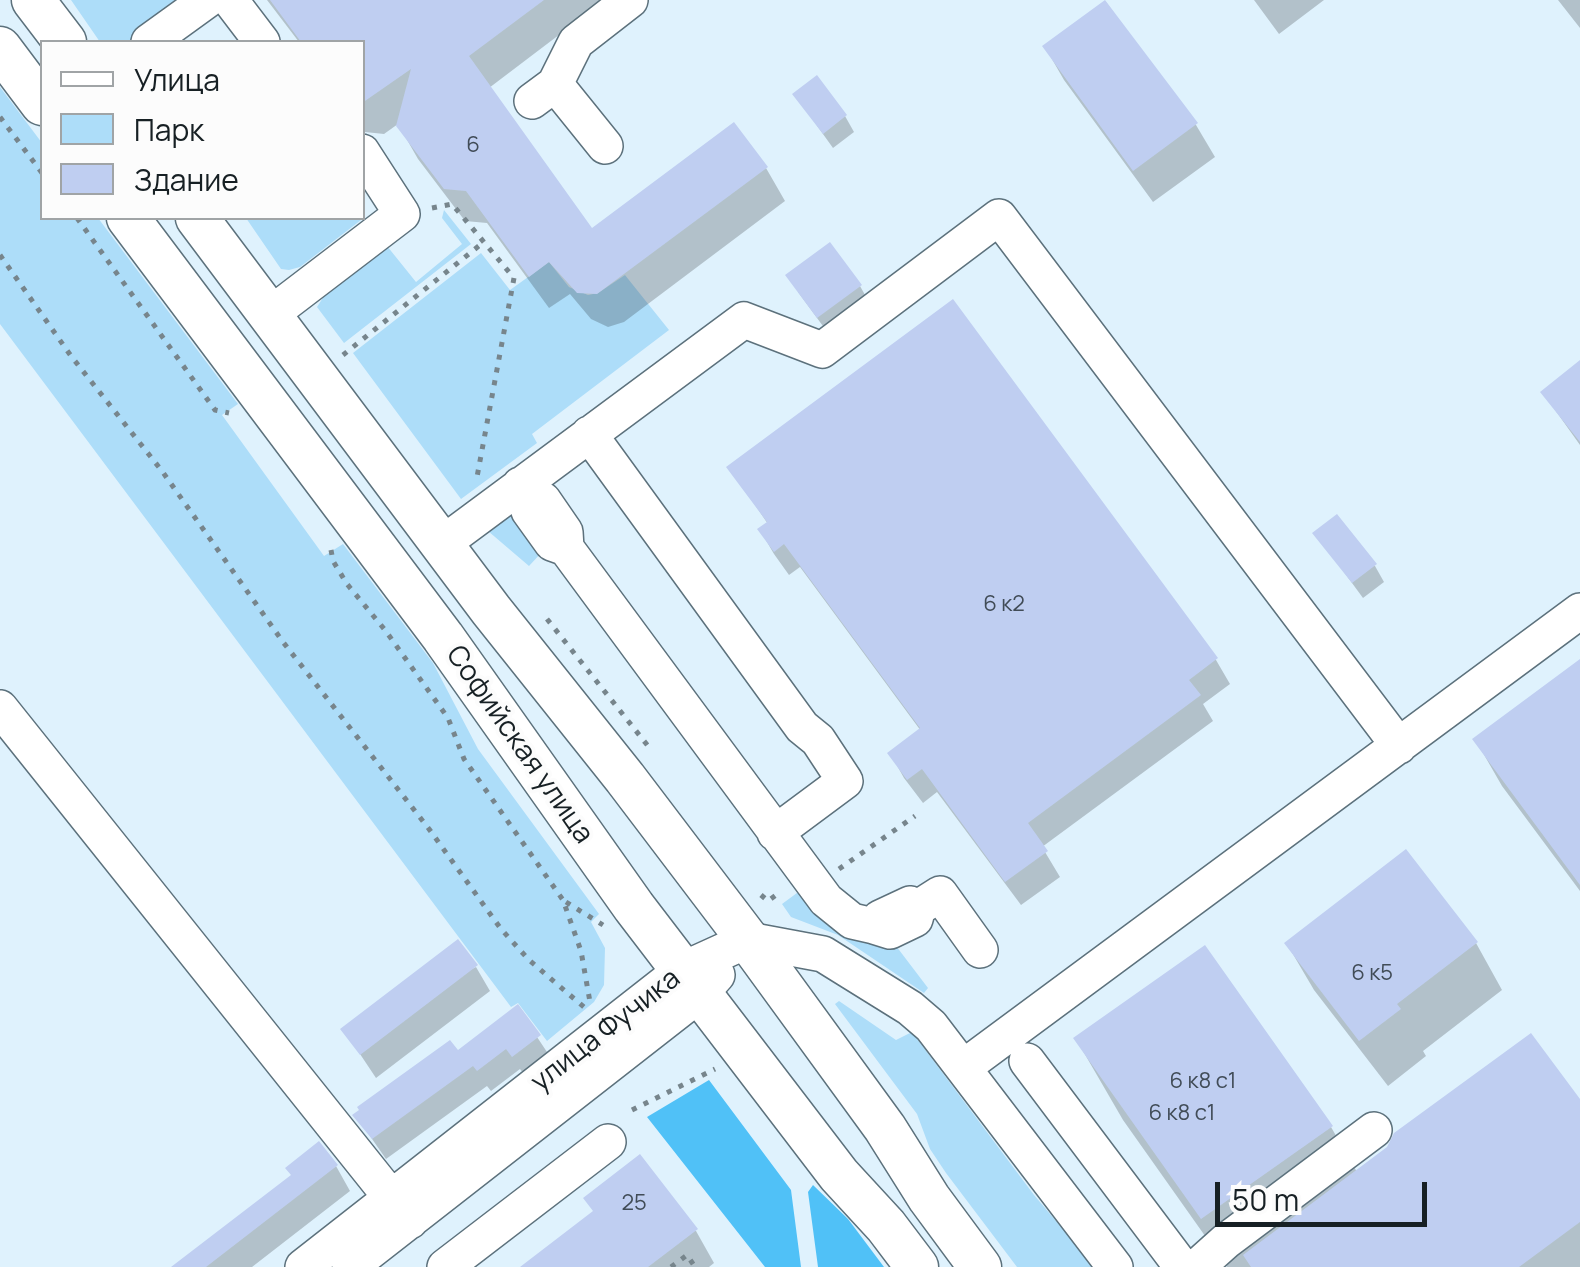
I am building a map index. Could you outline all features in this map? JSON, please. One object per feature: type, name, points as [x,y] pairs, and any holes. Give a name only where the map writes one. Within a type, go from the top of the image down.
[{"type":"main road","points":[[33,0],[63,40]]},
{"type":"main road","points":[[0,48],[40,101]]},
{"type":"main road","name":"Софийская улица","points":[[129,220],[442,637],[692,982],[839,1175],[886,1226],[916,1267]]},
{"type":"main road","name":"Софийская улица","points":[[199,220],[270,314],[455,534],[885,1128],[929,1198],[980,1267]]},
{"type":"street","points":[[152,40],[207,0]]},
{"type":"street","points":[[230,0],[260,40]]},
{"type":"street","points":[[605,146],[544,92],[576,42],[630,0]]},
{"type":"street","points":[[270,314],[402,214],[365,157]]},
{"type":"street","points":[[455,534],[525,491],[589,434],[744,320],[822,350],[999,217],[1398,746]]},
{"type":"street","points":[[589,434],[802,727],[818,740],[845,780],[776,833]]},
{"type":"street","points":[[525,491],[528,511],[552,543],[566,548],[808,877],[840,914],[863,926],[874,926],[899,908],[910,904],[918,908],[940,894],[980,950]]},
{"type":"street","points":[[964,1067],[1580,611]]},
{"type":"street","points":[[0,708],[400,1209]]},
{"type":"street","points":[[748,940],[823,954],[931,1026],[1115,1267]]},
{"type":"street","name":"улица Фучика","points":[[303,1267],[400,1209],[748,940]]},
{"type":"street","name":"улица Фучика","points":[[350,1267],[400,1209],[446,1192],[692,982]]},
{"type":"street","points":[[1027,1061],[1182,1267]]},
{"type":"street","points":[[1197,1267],[1374,1130]]},
{"type":"street","points":[[445,1267],[608,1142]]},
{"type":"street","points":[[446,1192],[482,1238]]},
{"type":"path","points":[[0,117],[40,170]]},
{"type":"path","points":[[402,214],[452,204],[514,278],[455,534]]},
{"type":"path","points":[[77,220],[215,410],[231,414]]},
{"type":"path","points":[[341,357],[486,241]]},
{"type":"path","points":[[0,255],[71,356],[162,471],[283,642],[430,829],[500,929],[591,1013],[581,951],[563,900],[464,759],[448,718],[347,584],[332,561],[332,549]]},
{"type":"path","points":[[537,607],[653,752]]},
{"type":"path","points":[[759,894],[768,901],[796,880],[826,878],[915,816]]},
{"type":"path","points":[[563,900],[607,928]]},
{"type":"path","points":[[632,1110],[717,1067]]},
{"type":"path","points":[[671,1267],[687,1255],[696,1267]]},
{"type":"green space","points":[[71,0],[189,0],[133,40],[99,40]]},
{"type":"green space","points":[[0,87],[40,140],[40,220],[100,220],[238,404],[222,415],[324,556],[343,544],[433,663],[478,749],[599,914],[591,922],[605,948],[604,985],[594,1002],[547,1041],[518,1003],[511,1007],[0,324]]},
{"type":"green space","points":[[444,210],[471,244],[344,343],[317,307],[328,290],[387,246],[416,282],[462,244],[442,218]]},
{"type":"green space","points":[[247,220],[361,220],[300,267],[281,269]]},
{"type":"green space","points":[[481,253],[510,290],[549,262],[569,287],[588,295],[625,275],[669,330],[532,434],[537,443],[461,499],[353,353]]},
{"type":"green space","points":[[514,513],[543,551],[529,566],[488,531]]},
{"type":"green space","points":[[801,890],[890,938],[928,988],[924,993],[838,935],[791,917],[782,904]]},
{"type":"green space","points":[[839,1001],[896,1040],[912,1032],[1034,1195],[1095,1267],[1017,1267],[946,1173],[930,1149],[917,1114],[835,1004]]},
{"type":"shaded area","points":[[709,1080],[791,1190],[801,1267],[765,1267],[647,1117]]},
{"type":"shaded area","points":[[813,1185],[848,1219],[884,1267],[818,1267],[808,1192]]},
{"type":"building","points":[[270,0],[544,0],[469,56],[592,228],[734,122],[768,167],[597,294],[577,293],[549,262],[529,277],[466,191],[444,189],[396,126],[411,69],[365,101],[365,40],[300,40]]},
{"type":"building","points":[[1105,0],[1198,123],[1133,171],[1042,46]]},
{"type":"building","points":[[817,75],[847,115],[823,134],[792,94]]},
{"type":"building","points":[[830,242],[862,285],[817,318],[785,275]]},
{"type":"building","points":[[953,299],[1218,658],[1189,680],[1201,695],[1028,823],[1048,851],[1005,882],[922,769],[907,780],[887,753],[920,728],[784,544],[774,552],[757,529],[767,522],[726,467]]},
{"type":"building","points":[[1580,360],[1580,442],[1540,392]]},
{"type":"building","points":[[1337,514],[1377,564],[1352,583],[1312,533]]},
{"type":"building","points":[[1580,659],[1580,885],[1472,739]]},
{"type":"building","points":[[1406,849],[1478,942],[1397,1004],[1401,1009],[1359,1041],[1284,943]]},
{"type":"building","points":[[458,939],[478,965],[360,1055],[340,1029]]},
{"type":"building","points":[[1205,945],[1333,1126],[1201,1219],[1073,1038]]},
{"type":"building","points":[[518,1004],[541,1035],[512,1057],[506,1049],[477,1071],[473,1066],[372,1139],[352,1115],[359,1110],[357,1107],[450,1040],[458,1050]]},
{"type":"building","points":[[1531,1033],[1580,1099],[1580,1222],[1519,1267],[1251,1267],[1243,1255],[1387,1147],[1394,1133]]},
{"type":"building","points":[[319,1141],[338,1165],[206,1267],[171,1267],[291,1175],[285,1168]]},
{"type":"building","points":[[640,1154],[698,1229],[648,1267],[520,1267],[593,1211],[583,1198]]}]
